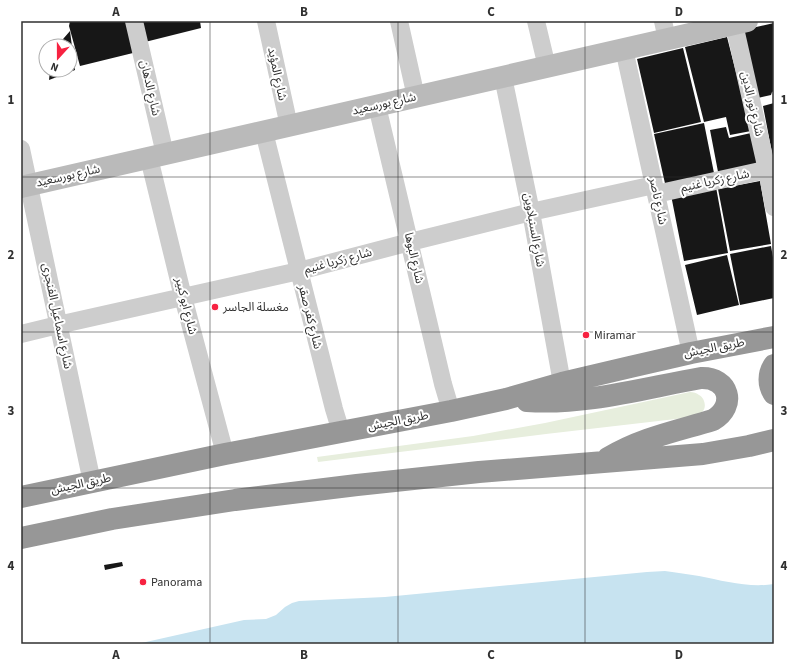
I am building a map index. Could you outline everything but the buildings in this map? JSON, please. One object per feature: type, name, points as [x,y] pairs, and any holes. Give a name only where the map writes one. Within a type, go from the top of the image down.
[{"type":"highway","name":"طريق الجيش","points":[[21,497],[225,454],[451,411],[506,399],[562,383],[691,353],[774,337]]},
{"type":"highway","points":[[774,365],[771,369],[769,377],[770,385],[774,394]]},
{"type":"highway","points":[[506,399],[540,401],[586,399],[701,378],[714,379],[720,382],[724,387],[727,400],[726,406],[723,412],[713,420],[648,439],[622,450],[602,462]]},
{"type":"highway","points":[[21,538],[112,519],[234,500],[479,472],[703,454],[774,440]]},
{"type":"main road","name":"شارع بورسعيد","points":[[25,186],[624,49],[665,30],[741,22]]},
{"type":"street","name":"شارع الدهان","points":[[134,21],[157,156]]},
{"type":"street","name":"شارع المؤيد","points":[[266,21],[289,126]]},
{"type":"street","points":[[399,21],[416,97]]},
{"type":"street","points":[[536,21],[547,67]]},
{"type":"street","name":"شارع نور الدين","points":[[741,22],[771,169],[774,207]]},
{"type":"street","name":"شارع ناصر","points":[[624,49],[691,353]]},
{"type":"street","name":"شارع السنبلاوين","points":[[503,77],[531,212],[556,358],[562,383]]},
{"type":"street","name":"شارع البوها","points":[[377,106],[441,376],[451,411]]},
{"type":"street","name":"شارع كفر صقر","points":[[264,132],[341,432]]},
{"type":"street","name":"شارع اسماعيل الفنجرى","points":[[21,149],[25,186],[58,325],[92,482]]},
{"type":"street","name":"شارع ابو كبير","points":[[157,156],[184,297],[225,454]]},
{"type":"street","name":"شارع زكريا غنيم","points":[[21,334],[299,271],[531,212],[771,169]]},
{"type":"green space","points":[[690,392],[701,396],[705,403],[704,410],[693,417],[318,462],[317,457],[473,436],[545,423]]},
{"type":"water","points":[[665,571],[746,585],[774,584],[774,644],[137,644],[244,620],[266,619],[276,615],[292,603],[299,601],[385,597]]},
{"type":"place","name":"مغسلة الجاسر","points":[[215,307]]},
{"type":"place","name":"Miramar","points":[[586,335]]},
{"type":"place","name":"Panorama","points":[[143,582]]}]
